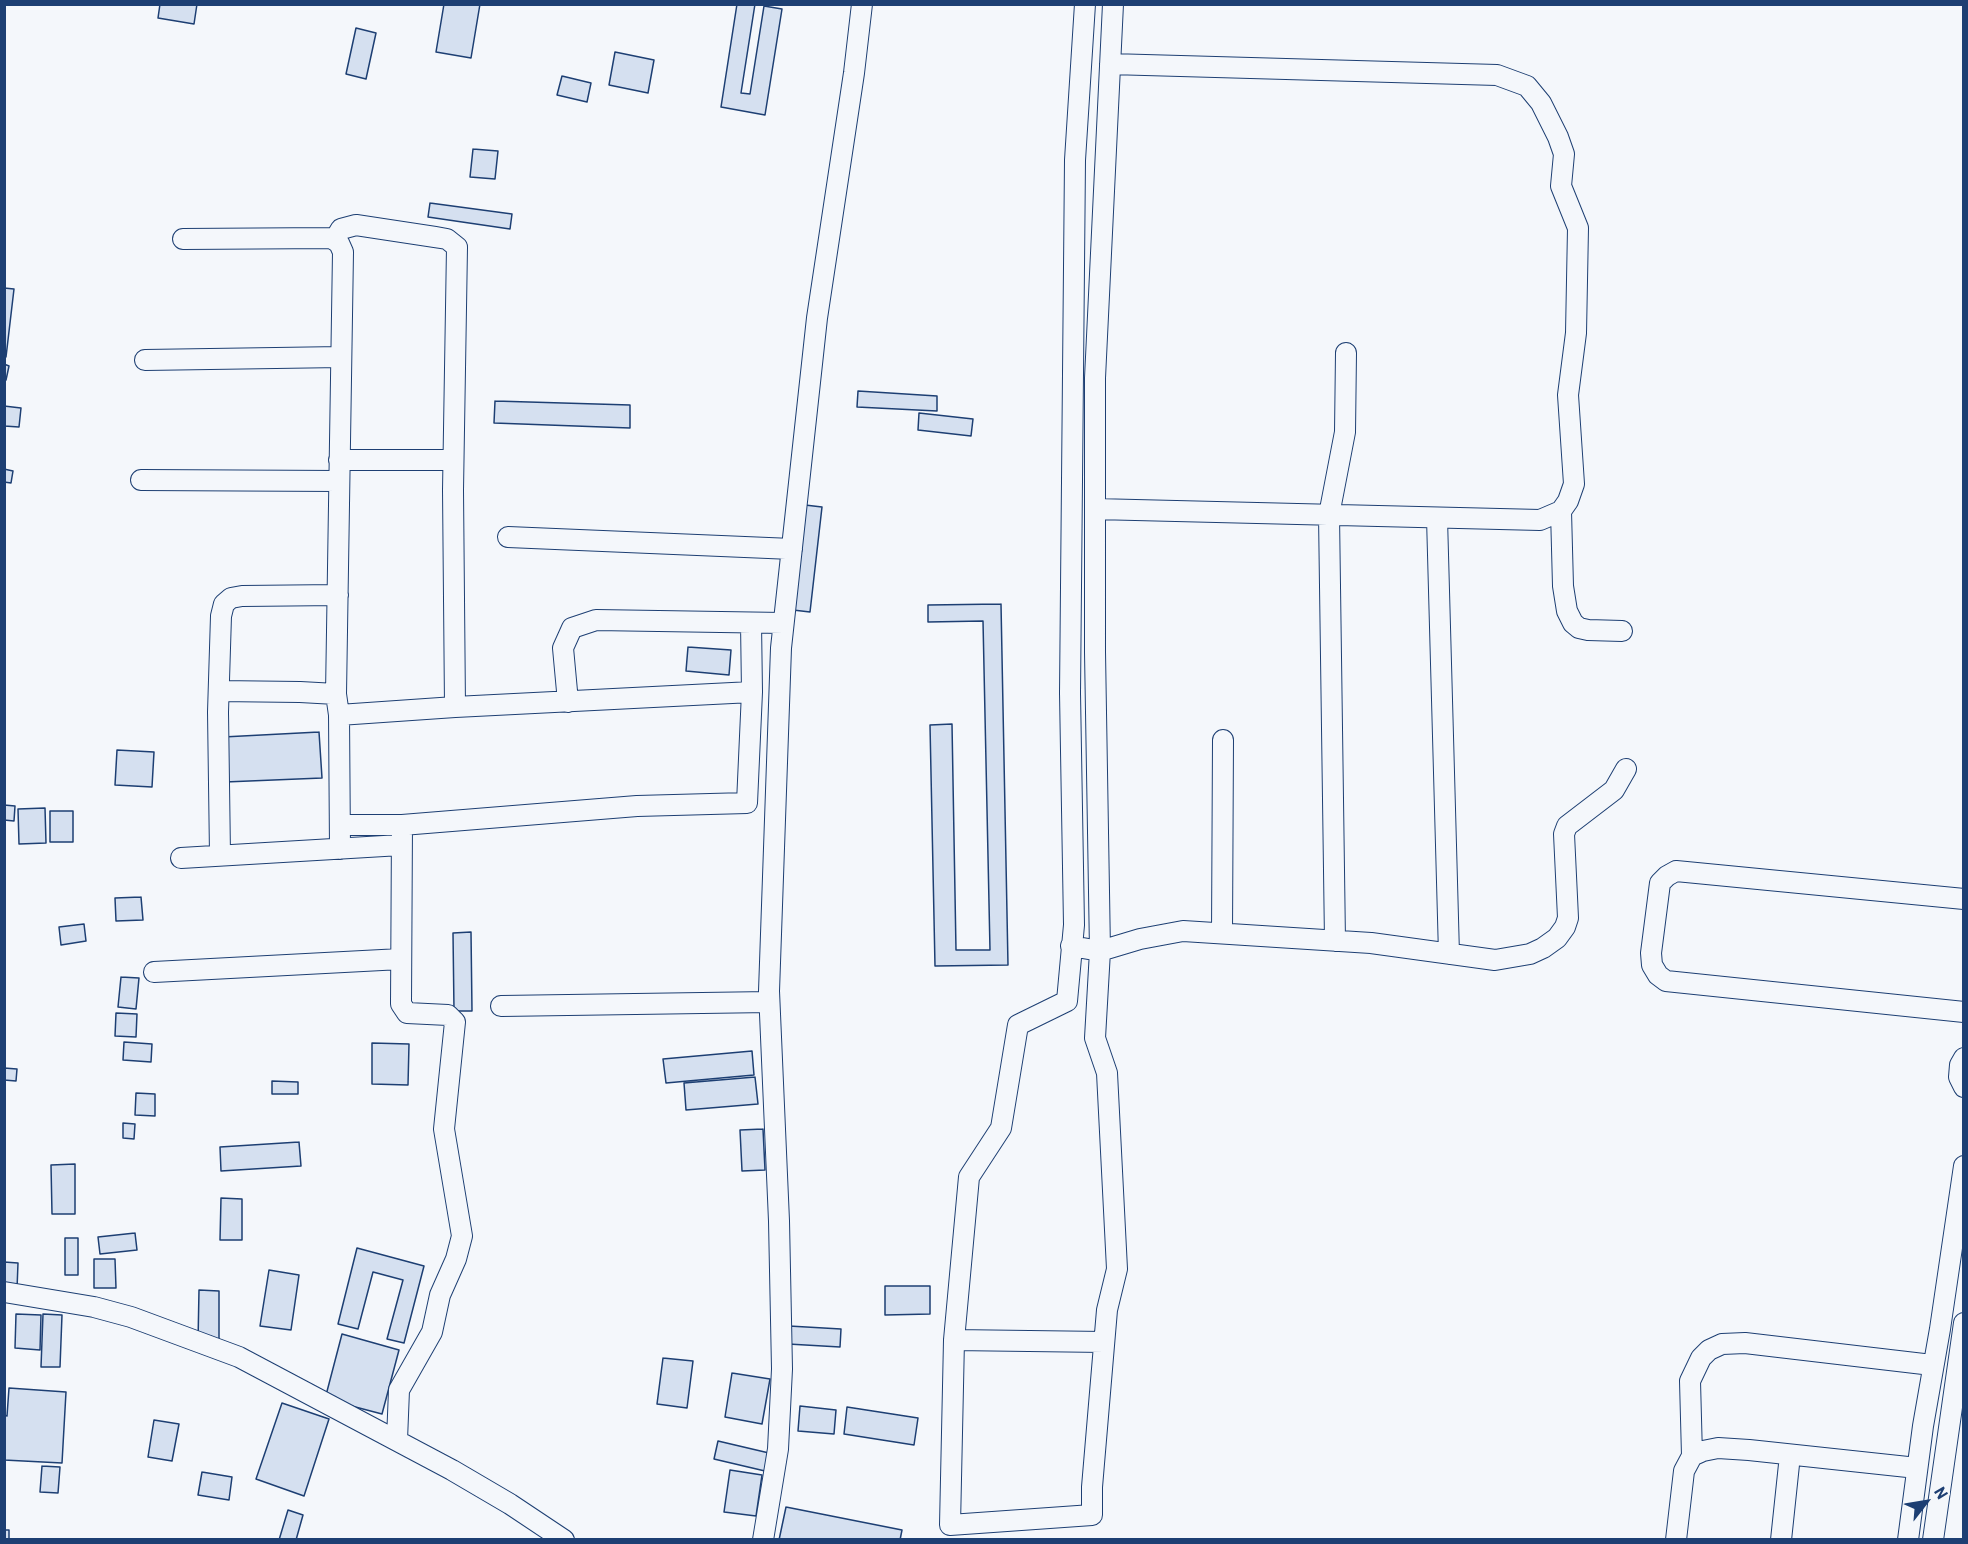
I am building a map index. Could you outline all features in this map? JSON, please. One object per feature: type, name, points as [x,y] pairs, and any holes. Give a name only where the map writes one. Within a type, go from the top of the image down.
[{"type":"street","points":[[763,1539],[778,1449],[782,1369],[769,1002],[783,623],[818,318],[862,4]]},
{"type":"street","points":[[1085,4],[1075,160],[1070,693],[1074,925],[1067,1001],[1018,1025],[1001,1128],[969,1177],[954,1340],[950,1525],[1092,1515],[1092,1487],[1107,1310],[1117,1269],[1107,1073],[1095,1038],[1100,951],[1095,652],[1095,378],[1113,4]]},
{"type":"street","points":[[1095,509],[1540,520],[1561,511],[1568,501],[1574,484],[1568,395],[1576,333],[1578,228],[1561,186],[1564,154],[1558,137],[1541,104],[1527,86],[1497,75],[1110,64]]},
{"type":"street","points":[[1080,83],[1109,86]]},
{"type":"street","points":[[335,239],[341,228],[356,225],[447,239],[457,247],[453,460],[455,706]]},
{"type":"street","points":[[183,239],[315,237],[335,239]]},
{"type":"street","points":[[335,239],[343,252],[336,694],[339,715],[340,849]]},
{"type":"street","points":[[1335,941],[1329,515],[1345,432],[1346,352]]},
{"type":"street","points":[[145,360],[341,357]]},
{"type":"street","points":[[339,460],[453,460]]},
{"type":"street","points":[[141,480],[339,481]]},
{"type":"street","points":[[1561,511],[1563,586],[1573,623],[1579,628],[1588,630],[1622,631]]},
{"type":"street","points":[[1437,518],[1449,954]]},
{"type":"street","points":[[508,537],[792,549]]},
{"type":"street","points":[[220,855],[219,691],[221,616],[224,604],[231,598],[242,596],[338,595]]},
{"type":"street","points":[[568,702],[563,648],[572,628],[596,620],[783,623]]},
{"type":"street","points":[[340,825],[402,825],[638,807],[747,803],[752,692],[751,623]]},
{"type":"street","points":[[219,691],[336,694]]},
{"type":"street","points":[[339,715],[455,706],[752,692]]},
{"type":"street","points":[[1222,933],[1223,740]]},
{"type":"street","points":[[1071,946],[1100,951],[1140,939],[1183,931],[1371,943],[1495,960],[1530,954],[1557,938],[1568,918],[1564,834],[1568,826],[1614,790],[1626,770]]},
{"type":"street","points":[[396,1440],[399,1390],[406,1374],[432,1332],[440,1295],[459,1251],[462,1236],[444,1129],[455,1022],[448,1015],[412,1015],[404,1010],[401,1004],[402,825]]},
{"type":"street","points":[[181,858],[401,845]]},
{"type":"street","points":[[1964,899],[1676,871],[1660,883],[1651,953],[1652,965],[1658,975],[1666,981],[1964,1012]]},
{"type":"street","points":[[154,972],[401,959]]},
{"type":"street","points":[[501,1006],[769,1002]]},
{"type":"street","points":[[1964,1058],[1960,1065],[1959,1077],[1964,1087]]},
{"type":"street","points":[[1908,1539],[1932,1365],[1940,1329],[1964,1166]]},
{"type":"street","points":[[4,1292],[94,1307],[131,1317],[239,1358],[396,1440],[510,1504],[564,1539]]},
{"type":"street","points":[[1933,1539],[1964,1323]]},
{"type":"street","points":[[954,1340],[1104,1342]]},
{"type":"street","points":[[1676,1539],[1684,1471],[1692,1456],[1690,1381],[1701,1358],[1710,1350],[1722,1344],[1745,1344],[1932,1365]]},
{"type":"street","points":[[1692,1456],[1718,1448],[1917,1468]]},
{"type":"street","points":[[1781,1539],[1791,1455]]},
{"type":"building","points":[[160,4],[197,4],[194,24],[158,18]]},
{"type":"building","points":[[444,4],[480,4],[471,58],[436,52]]},
{"type":"building","points":[[737,4],[755,4],[741,93],[750,94],[764,6],[782,9],[765,115],[721,107]]},
{"type":"building","points":[[356,28],[376,33],[366,79],[346,74]]},
{"type":"building","points":[[615,52],[654,60],[648,93],[609,85]]},
{"type":"building","points":[[562,76],[591,83],[587,102],[557,95]]},
{"type":"building","points":[[473,149],[498,151],[495,179],[470,177]]},
{"type":"building","points":[[430,203],[512,214],[510,229],[428,217]]},
{"type":"building","points":[[4,288],[14,289],[6,357],[4,356]]},
{"type":"building","points":[[4,364],[9,366],[6,380],[4,380]]},
{"type":"building","points":[[858,391],[937,396],[937,411],[857,407]]},
{"type":"building","points":[[495,401],[630,405],[630,428],[494,423]]},
{"type":"building","points":[[4,406],[21,408],[19,427],[4,426]]},
{"type":"building","points":[[919,413],[973,419],[971,436],[918,430]]},
{"type":"building","points":[[4,469],[13,471],[11,483],[4,482]]},
{"type":"building","points":[[805,505],[822,507],[810,612],[793,610]]},
{"type":"building","points":[[1001,604],[1008,965],[935,966],[930,725],[952,724],[956,950],[990,950],[983,621],[928,622],[928,605]]},
{"type":"building","points":[[688,647],[731,650],[729,675],[686,671]]},
{"type":"building","points":[[319,732],[322,778],[225,782],[223,737]]},
{"type":"building","points":[[117,750],[154,752],[152,787],[115,785]]},
{"type":"building","points":[[4,805],[15,806],[14,821],[4,820]]},
{"type":"building","points":[[45,808],[46,843],[19,844],[18,809]]},
{"type":"building","points":[[50,811],[73,811],[73,842],[50,842]]},
{"type":"building","points":[[141,897],[143,920],[116,921],[115,898]]},
{"type":"building","points":[[84,924],[86,941],[61,945],[59,927]]},
{"type":"building","points":[[471,932],[472,1011],[454,1011],[453,933]]},
{"type":"building","points":[[121,977],[139,978],[136,1009],[118,1007]]},
{"type":"building","points":[[116,1013],[137,1014],[136,1037],[115,1036]]},
{"type":"building","points":[[124,1042],[152,1044],[151,1062],[123,1060]]},
{"type":"building","points":[[372,1043],[409,1044],[408,1085],[372,1084]]},
{"type":"building","points":[[752,1051],[754,1075],[666,1083],[663,1059]]},
{"type":"building","points":[[4,1068],[17,1069],[16,1081],[4,1080]]},
{"type":"building","points":[[755,1077],[758,1104],[686,1110],[684,1083]]},
{"type":"building","points":[[272,1081],[298,1082],[298,1094],[272,1094]]},
{"type":"building","points":[[136,1093],[155,1094],[155,1116],[135,1115]]},
{"type":"building","points":[[123,1123],[135,1124],[134,1139],[123,1138]]},
{"type":"building","points":[[763,1129],[765,1170],[742,1171],[740,1130]]},
{"type":"building","points":[[299,1142],[301,1166],[221,1171],[220,1147]]},
{"type":"building","points":[[75,1164],[75,1214],[52,1214],[51,1165]]},
{"type":"building","points":[[221,1198],[242,1199],[242,1240],[220,1240]]},
{"type":"building","points":[[135,1233],[137,1250],[100,1254],[98,1237]]},
{"type":"building","points":[[65,1238],[78,1238],[78,1275],[65,1275]]},
{"type":"building","points":[[357,1248],[424,1266],[404,1343],[387,1339],[403,1280],[373,1272],[358,1329],[338,1324]]},
{"type":"building","points":[[94,1259],[115,1259],[116,1288],[94,1288]]},
{"type":"building","points":[[4,1262],[18,1263],[17,1289],[4,1288]]},
{"type":"building","points":[[269,1270],[299,1275],[291,1330],[260,1326]]},
{"type":"building","points":[[885,1286],[930,1286],[930,1314],[885,1315]]},
{"type":"building","points":[[199,1290],[219,1291],[219,1342],[198,1342]]},
{"type":"building","points":[[16,1314],[41,1315],[40,1350],[15,1348]]},
{"type":"building","points":[[43,1314],[62,1315],[60,1367],[41,1367]]},
{"type":"building","points":[[789,1326],[841,1329],[840,1347],[788,1344]]},
{"type":"building","points":[[342,1334],[399,1350],[382,1414],[325,1399]]},
{"type":"building","points":[[663,1358],[693,1361],[687,1408],[657,1404]]},
{"type":"building","points":[[732,1373],[770,1379],[762,1424],[725,1417]]},
{"type":"building","points":[[9,1388],[66,1392],[62,1463],[4,1460],[4,1415],[7,1416]]},
{"type":"building","points":[[282,1403],[329,1419],[304,1496],[256,1479]]},
{"type":"building","points":[[800,1406],[836,1410],[834,1434],[798,1431]]},
{"type":"building","points":[[847,1407],[918,1418],[914,1445],[844,1434]]},
{"type":"building","points":[[154,1420],[179,1424],[172,1461],[148,1457]]},
{"type":"building","points":[[718,1441],[769,1453],[765,1471],[714,1459]]},
{"type":"building","points":[[42,1466],[60,1467],[58,1493],[40,1492]]},
{"type":"building","points":[[730,1470],[762,1475],[756,1516],[724,1512]]},
{"type":"building","points":[[202,1472],[232,1477],[229,1500],[198,1495]]},
{"type":"building","points":[[786,1507],[902,1530],[900,1540],[779,1540]]},
{"type":"building","points":[[288,1510],[303,1515],[296,1540],[279,1540]]},
{"type":"building","points":[[4,1530],[9,1530],[9,1540],[4,1540]]}]
